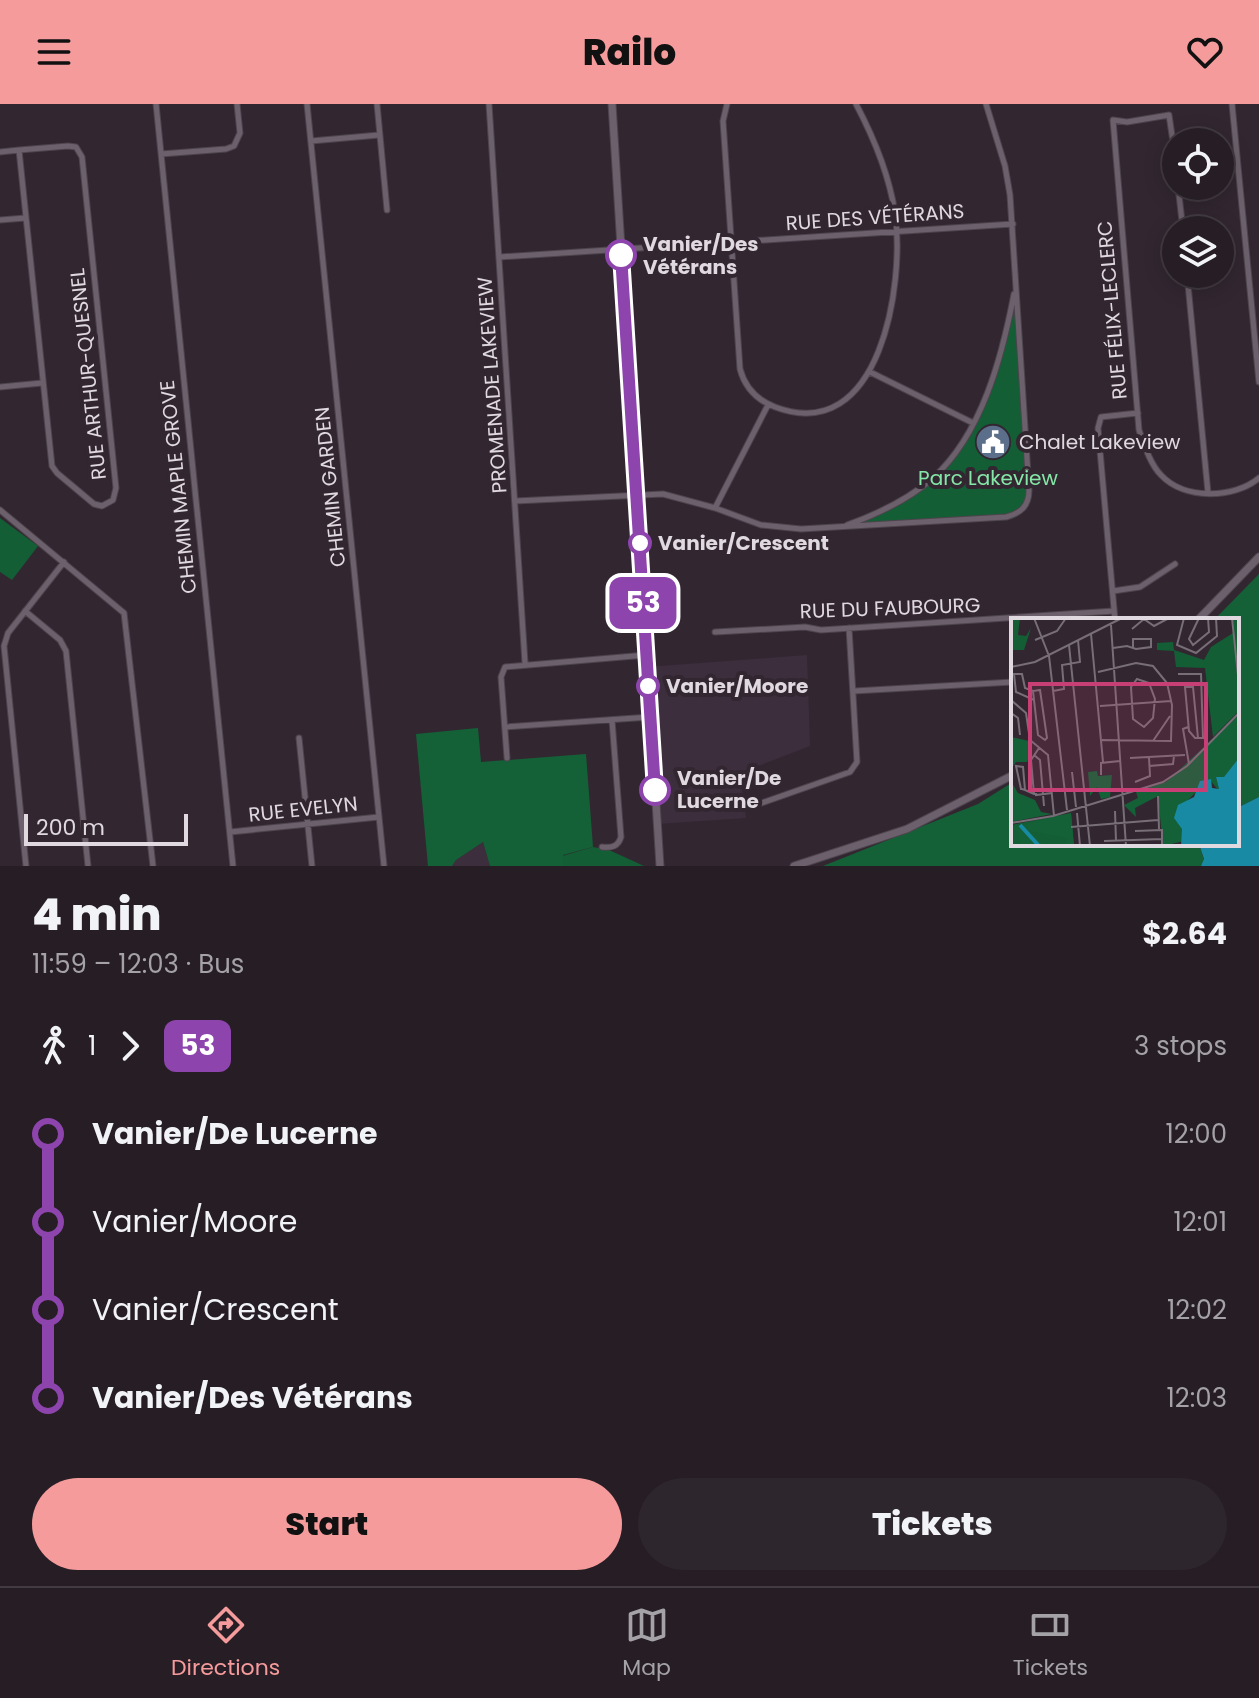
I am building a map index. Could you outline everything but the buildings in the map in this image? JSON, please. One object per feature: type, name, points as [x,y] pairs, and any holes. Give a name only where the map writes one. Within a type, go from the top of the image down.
[{"type":"street","name":"CHEMIN MAPLE GROVE","points":[[156,104],[233,866]]},
{"type":"street","points":[[161,154],[234,146],[240,133],[237,104]]},
{"type":"street","name":"CHEMIN GARDEN","points":[[307,104],[384,866]]},
{"type":"street","points":[[377,104],[387,210]]},
{"type":"street","name":"PROMENADE LAKEVIEW","points":[[489,104],[525,663]]},
{"type":"street","points":[[612,104],[660,866]]},
{"type":"street","points":[[727,104],[723,121],[740,369],[749,389],[768,405],[787,412],[820,412],[849,397],[870,371],[888,325],[893,302],[897,232],[895,212],[876,143],[856,104]]},
{"type":"street","points":[[515,501],[663,494],[761,525],[801,529],[1006,517],[1022,510],[1027,504],[1029,490],[1013,224],[1005,166],[986,104]]},
{"type":"street","points":[[1232,104],[1259,382]]},
{"type":"street","name":"RUE FÉLIX-LECLERC","points":[[1171,128],[1169,115],[1127,122],[1113,120],[1112,126],[1138,413],[1144,443],[1160,474],[1181,488],[1208,493],[1237,490],[1259,478]]},
{"type":"street","points":[[311,141],[379,135]]},
{"type":"street","name":"RUE ARTHUR-QUESNEL","points":[[0,152],[19,150],[72,146],[79,150],[82,157],[116,488],[115,497],[102,506],[94,504],[54,470],[42,383],[19,150]]},
{"type":"street","points":[[0,220],[25,218]]},
{"type":"street","name":"RUE DES VÉTÉRANS","points":[[500,257],[1013,224]]},
{"type":"street","points":[[839,528],[903,499],[933,478],[953,455],[973,423],[993,375],[1015,287]]},
{"type":"street","points":[[1188,288],[1208,493]]},
{"type":"street","points":[[870,371],[973,423]]},
{"type":"street","points":[[0,387],[42,383]]},
{"type":"street","points":[[715,508],[768,405]]},
{"type":"street","points":[[1115,618],[1098,428],[1101,417],[1138,413]]},
{"type":"street","points":[[0,510],[118,605],[126,617],[153,866]]},
{"type":"street","points":[[1200,618],[1259,557]]},
{"type":"street","points":[[26,866],[4,650],[8,633],[64,562]]},
{"type":"street","points":[[1113,591],[1140,587],[1175,564]]},
{"type":"street","points":[[25,611],[60,640],[66,651],[88,866]]},
{"type":"street","name":"RUE DU FAUBOURG","points":[[1031,618],[1114,611]]},
{"type":"street","name":"RUE DU FAUBOURG","points":[[715,632],[1011,619]]},
{"type":"street","points":[[753,806],[850,772],[857,762],[849,628]]},
{"type":"street","points":[[507,758],[502,673],[509,665],[646,655]]},
{"type":"street","points":[[854,691],[1011,682]]},
{"type":"street","points":[[506,727],[650,717]]},
{"type":"street","points":[[602,847],[611,848],[618,844],[621,837],[612,720]]},
{"type":"street","points":[[299,738],[312,866]]},
{"type":"street","points":[[794,866],[907,829],[1011,776]]},
{"type":"street","name":"RUE EVELYN","points":[[230,832],[379,817]]},
{"type":"shaded area","points":[[807,655],[810,746],[740,773],[746,818],[657,824],[647,667]]},
{"type":"shaded area","points":[[483,842],[490,866],[452,866],[456,860]]},
{"type":"green space","name":"Parc Lakeview","points":[[1015,287],[1029,498],[1014,515],[839,528],[883,509],[917,488],[944,464],[964,436],[980,405],[993,370]]},
{"type":"green space","points":[[0,518],[38,546],[12,580],[0,572]]},
{"type":"green space","points":[[1259,574],[1259,797],[1241,806],[1239,618],[1216,618]]},
{"type":"green space","points":[[478,728],[481,762],[586,754],[593,847],[563,855],[564,866],[490,866],[483,842],[452,866],[428,866],[416,734]]},
{"type":"green space","points":[[1011,783],[1011,846],[1200,846],[1204,860],[1201,866],[823,866],[978,804]]},
{"type":"green space","points":[[593,847],[609,850],[644,866],[564,866],[562,856]]},
{"type":"water","points":[[1259,797],[1259,866],[1201,866],[1204,859],[1200,846],[1239,846],[1239,804],[1241,806]]},
{"type":"bus line","name":"53","points":[[621,255],[655,790]]},
{"type":"place","name":"Vanier/Des Vétérans","points":[[621,255]]},
{"type":"place","name":"Chalet Lakeview","points":[[993,442]]},
{"type":"place","name":"Vanier/Crescent","points":[[640,543]]},
{"type":"place","name":"Vanier/Moore","points":[[648,686]]},
{"type":"place","name":"Vanier/De Lucerne","points":[[655,790]]}]
